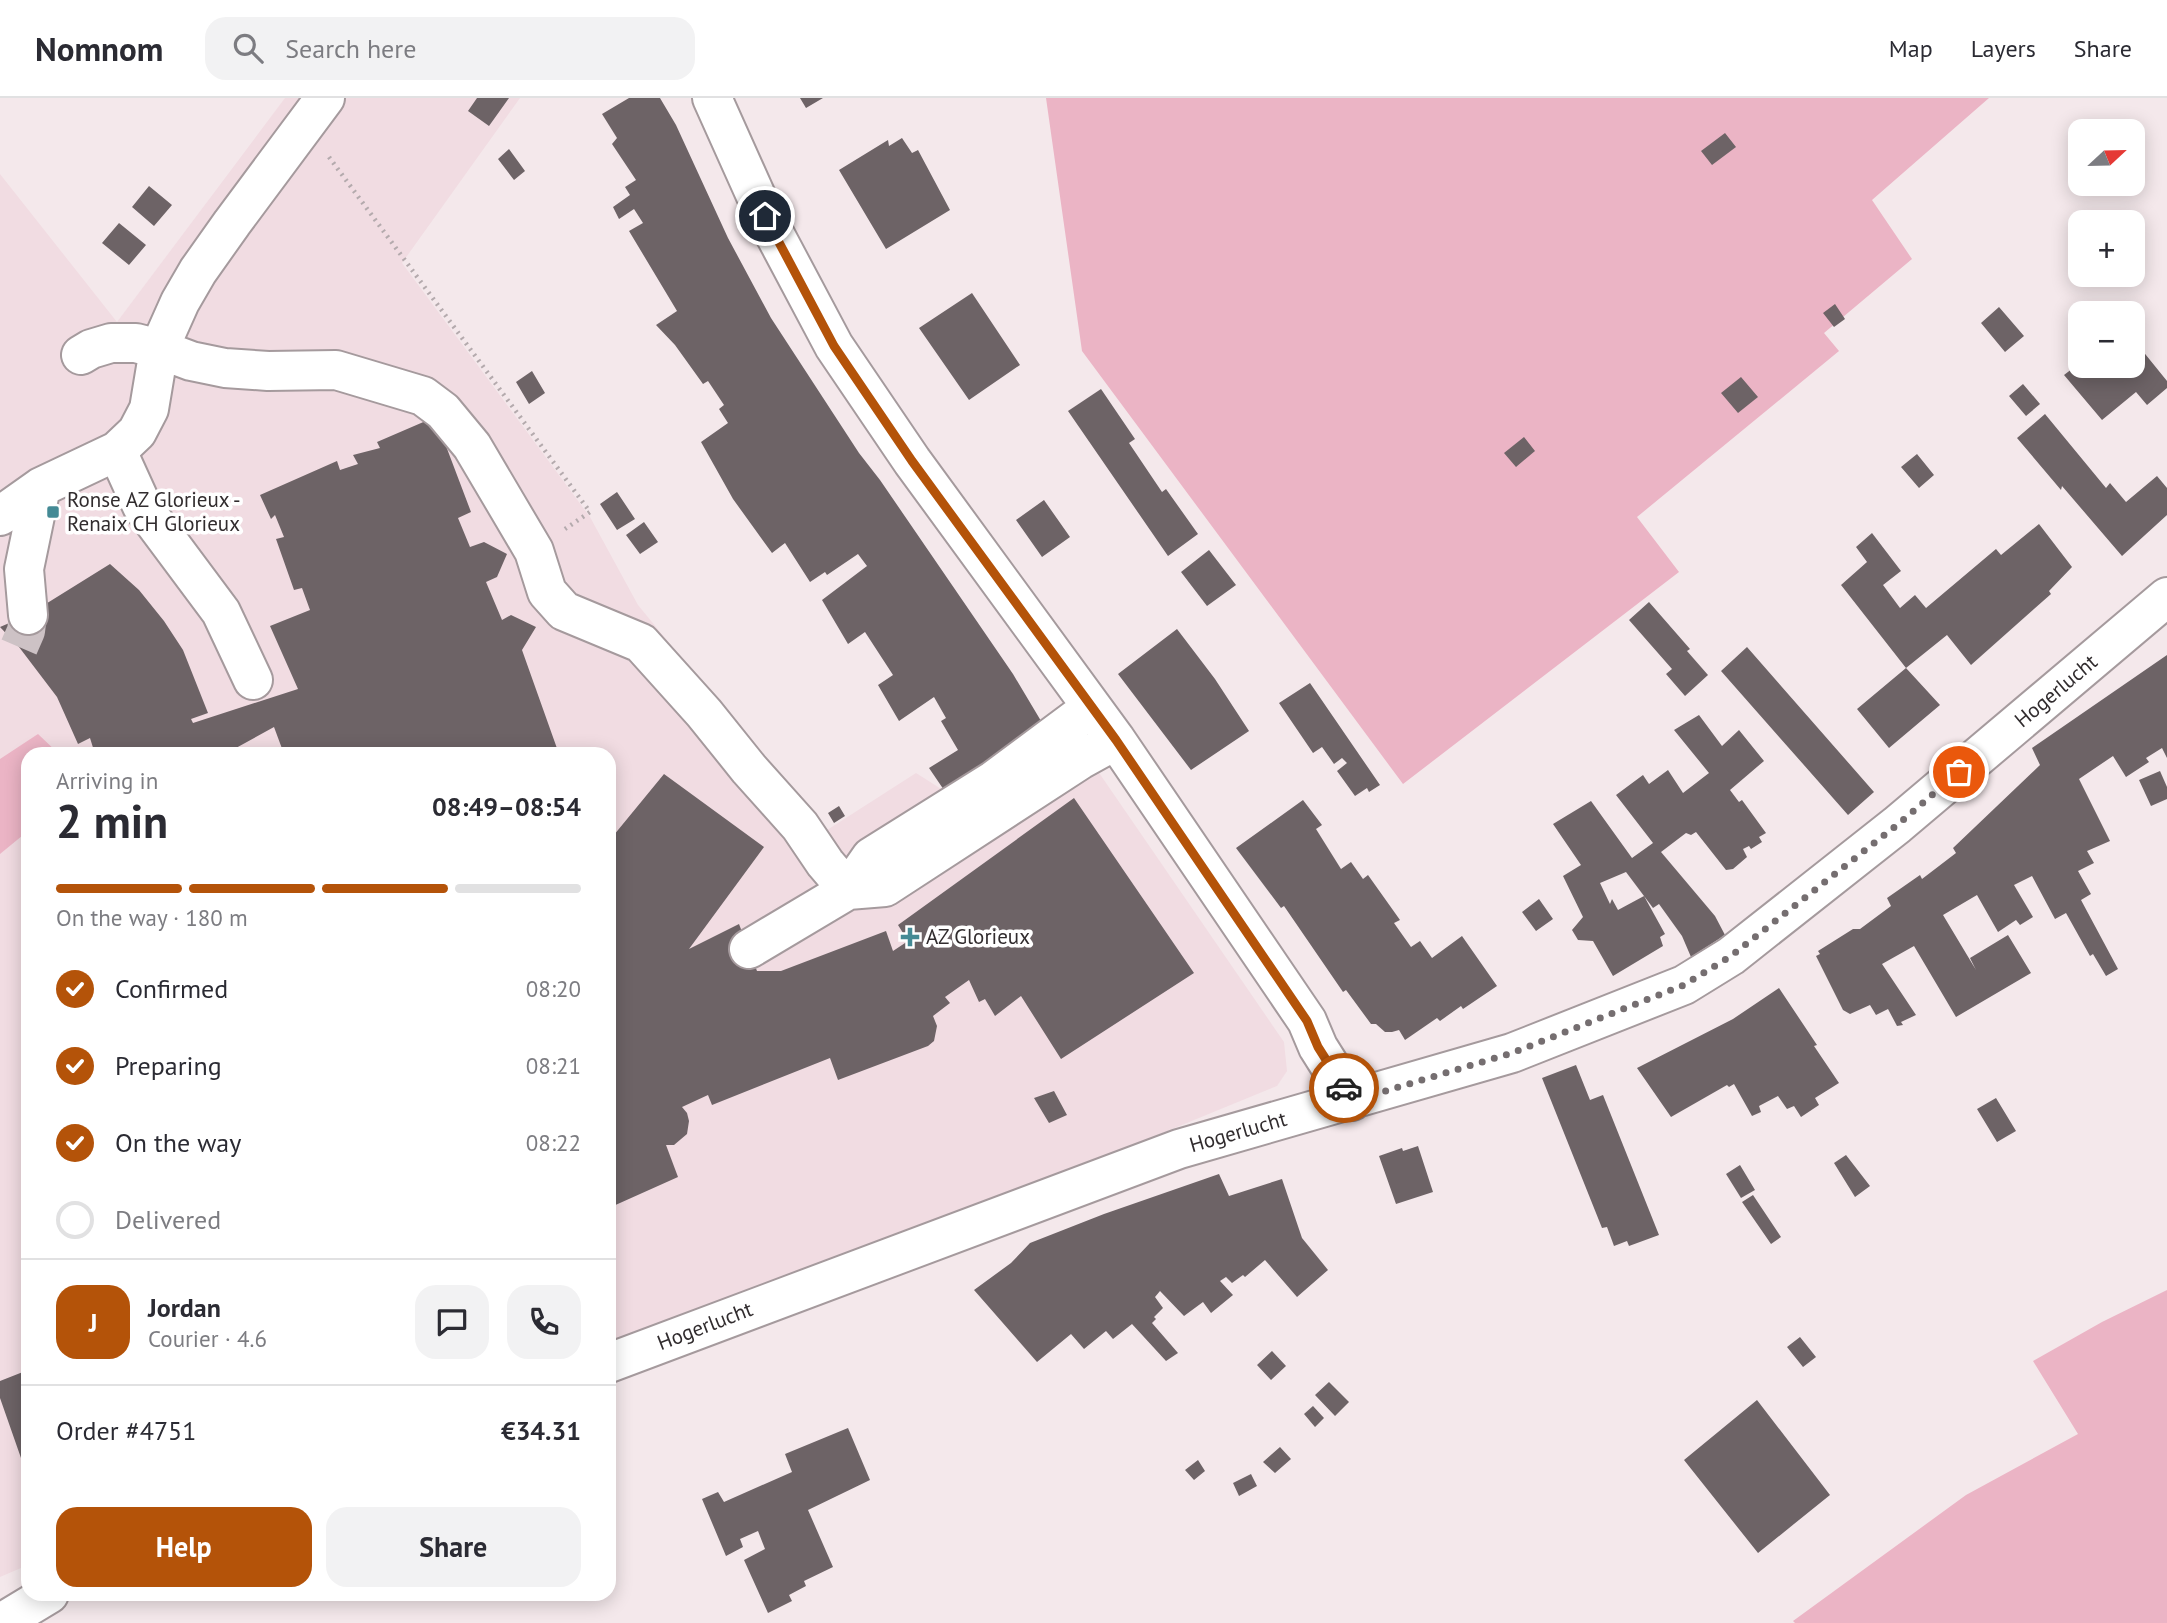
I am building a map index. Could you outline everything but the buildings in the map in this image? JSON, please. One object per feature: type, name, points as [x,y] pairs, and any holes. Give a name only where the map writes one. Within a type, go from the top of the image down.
[{"type":"street","points":[[0,516],[41,487],[117,451],[137,432],[149,409],[159,349],[180,302],[198,271],[325,98]]},
{"type":"street","points":[[712,98],[765,216],[834,346],[912,461],[1116,740],[1307,1021],[1318,1047],[1352,1101]]},
{"type":"street","points":[[81,355],[111,343],[136,343],[191,361],[225,368],[268,371],[337,370],[423,396],[443,411],[472,446],[534,551],[547,592],[564,611],[641,643],[800,825],[825,863],[848,890]]},
{"type":"street","points":[[117,451],[142,506],[221,612],[253,680]]},
{"type":"street","points":[[28,615],[28,598],[12,560],[41,487]]},
{"type":"street","name":"Hogerlucht","points":[[616,1360],[1179,1149],[1512,1053],[1684,985],[1720,963],[1897,825],[2167,597]]},
{"type":"street","points":[[749,948],[848,890],[871,857],[994,780],[1092,707]]},
{"type":"street","points":[[848,890],[885,887],[1080,760],[1116,740]]},
{"type":"path","points":[[302,129],[357,194],[590,512],[534,551]]},
{"type":"shaded area","name":"AZ Glorieux","points":[[285,98],[520,98],[402,263],[590,517],[638,605],[824,832],[916,773],[946,792],[1060,716],[1284,1042],[1287,1071],[1277,1086],[1077,1168],[616,1342],[616,747],[21,747],[21,1568],[0,1577],[0,174],[117,322]]},
{"type":"shaded area","points":[[1046,98],[1989,98],[1872,200],[1912,259],[1824,333],[1839,351],[1637,517],[1679,572],[1403,784],[1082,351]]},
{"type":"shaded area","points":[[38,734],[52,747],[21,747],[21,837],[0,854],[0,759]]},
{"type":"shaded area","points":[[2167,1290],[2167,1623],[1793,1621],[1966,1495],[2078,1434],[2033,1361],[2102,1322]]},
{"type":"tunnel","points":[[19,647],[26,631],[28,615]]},
{"type":"way so far","points":[[1344,1088],[1352,1101],[1512,1053],[1684,985],[1731,956],[1897,825],[1959,772]]},
{"type":"place","name":"Ronse AZ Glorieux - Renaix CH Glorieux","points":[[53,512]]},
{"type":"place","name":"AZ Glorieux","points":[[910,937]]},
{"type":"route","points":[[765,216],[834,346],[912,461],[1116,740],[1307,1021],[1318,1047],[1344,1088]]}]
